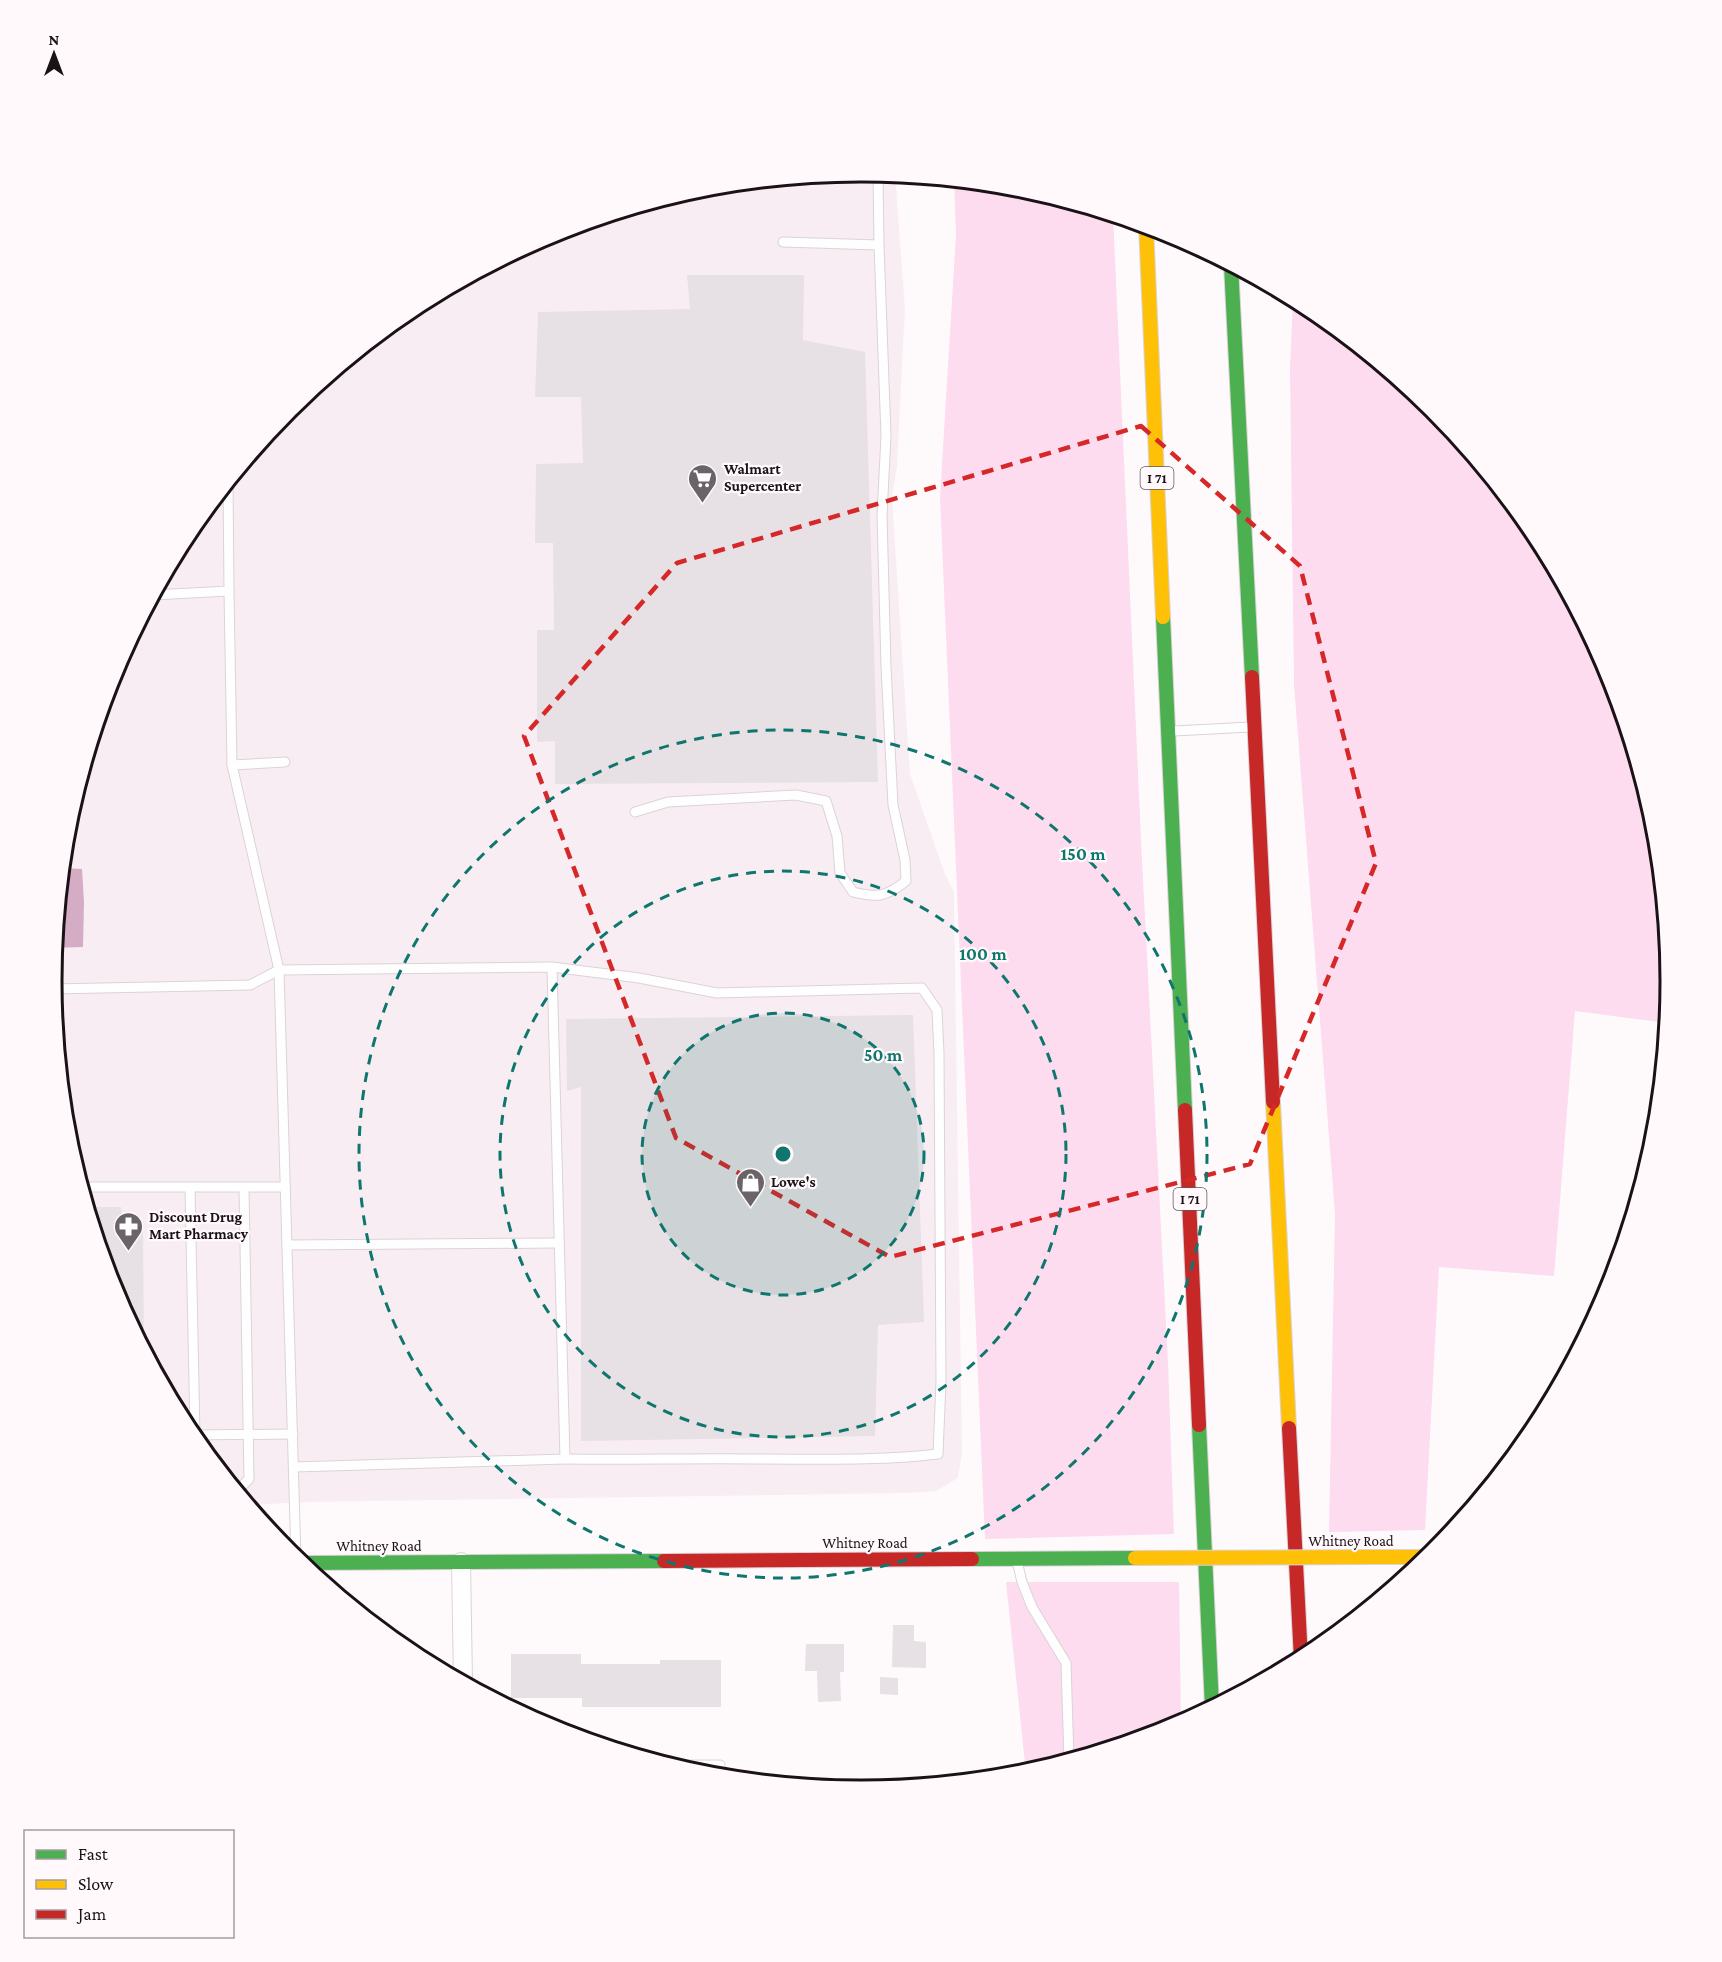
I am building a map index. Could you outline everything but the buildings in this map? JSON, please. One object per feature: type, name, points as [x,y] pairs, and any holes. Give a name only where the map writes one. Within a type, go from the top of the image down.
[{"type":"main road","name":"I 71","points":[[1146,234],[1212,1700]]},
{"type":"main road","points":[[1231,273],[1300,1649]]},
{"type":"main road","name":"Whitney Road","points":[[313,1562],[1414,1557]]},
{"type":"street","points":[[461,1562],[463,1674]]},
{"type":"lane","points":[[635,812],[668,802],[796,795],[826,801],[837,836],[840,873],[853,891],[872,896],[893,891],[906,880],[905,860],[893,805],[886,667],[882,515],[886,436],[878,182]]},
{"type":"lane","points":[[783,242],[879,245]]},
{"type":"lane","points":[[228,493],[232,765],[279,970],[297,1547]]},
{"type":"lane","points":[[161,595],[228,591]]},
{"type":"lane","points":[[1169,732],[1254,727]]},
{"type":"lane","points":[[232,765],[285,762]]},
{"type":"lane","points":[[552,968],[565,1460]]},
{"type":"lane","points":[[62,989],[250,985],[279,970],[552,968],[639,978],[717,993],[922,988],[937,1010],[940,1076],[941,1381],[938,1454],[813,1460],[565,1460],[294,1467]]},
{"type":"lane","points":[[89,1187],[285,1187]]},
{"type":"lane","points":[[190,1187],[193,1420]]},
{"type":"lane","points":[[242,1486],[249,1479],[250,1434],[244,1187]]},
{"type":"lane","points":[[287,1245],[559,1243]]},
{"type":"lane","points":[[203,1435],[293,1434]]},
{"type":"lane","points":[[1017,1559],[1022,1582],[1032,1607],[1066,1662],[1069,1753]]},
{"type":"lane","points":[[705,1765],[720,1765],[720,1768]]},
{"type":"highlighted area","points":[[1141,426],[1300,566],[1376,863],[1250,1164],[890,1257],[676,1138],[524,736],[677,563]]},
{"type":"shaded area","points":[[809,183],[896,183],[905,309],[897,466],[892,498],[910,774],[945,874],[954,892],[962,1453],[958,1478],[936,1491],[906,1493],[257,1505],[196,1425],[144,1335],[122,1287],[89,1188],[77,1137],[68,1085],[63,1033],[63,929],[68,877],[89,774],[122,675],[169,581],[196,537],[227,494],[260,454],[334,380],[417,316],[507,264],[555,242],[654,209],[757,188]]},
{"type":"shaded area","points":[[954,187],[1017,197],[1113,223],[1141,840],[1168,1363],[1174,1534],[985,1539],[940,497],[956,235]]},
{"type":"shaded area","points":[[1293,308],[1348,347],[1426,416],[1462,454],[1526,537],[1578,627],[1600,675],[1633,774],[1654,877],[1659,929],[1659,1022],[1575,1011],[1554,1276],[1439,1267],[1425,1530],[1329,1532],[1335,1214],[1294,684],[1290,369]]},
{"type":"shaded area","points":[[69,868],[82,869],[83,947],[63,948]]},
{"type":"shaded area","points":[[1006,1582],[1179,1582],[1181,1714],[1118,1738],[1025,1763]]},
{"type":"traffic: fast","points":[[1231,273],[1252,677]]},
{"type":"traffic: fast","points":[[1163,617],[1185,1110]]},
{"type":"traffic: fast","points":[[1199,1425],[1212,1700]]},
{"type":"traffic: fast","points":[[972,1559],[1135,1558]]},
{"type":"traffic: fast","points":[[314,1563],[664,1561]]},
{"type":"traffic: slow","points":[[1146,234],[1163,617]]},
{"type":"traffic: slow","points":[[1273,1102],[1289,1428]]},
{"type":"traffic: slow","points":[[1373,1557],[1414,1557]]},
{"type":"traffic: slow","points":[[1135,1558],[1373,1557]]},
{"type":"traffic: jam","points":[[1252,677],[1273,1102]]},
{"type":"traffic: jam","points":[[1185,1110],[1199,1425]]},
{"type":"traffic: jam","points":[[1289,1428],[1300,1649]]},
{"type":"traffic: jam","points":[[664,1561],[972,1559]]},
{"type":"place","name":"Walmart Supercenter","points":[[703,504]]},
{"type":"place","name":"Lowe's","points":[[750,1208]]},
{"type":"place","name":"Discount Drug Mart Pharmacy","points":[[128,1252]]}]
